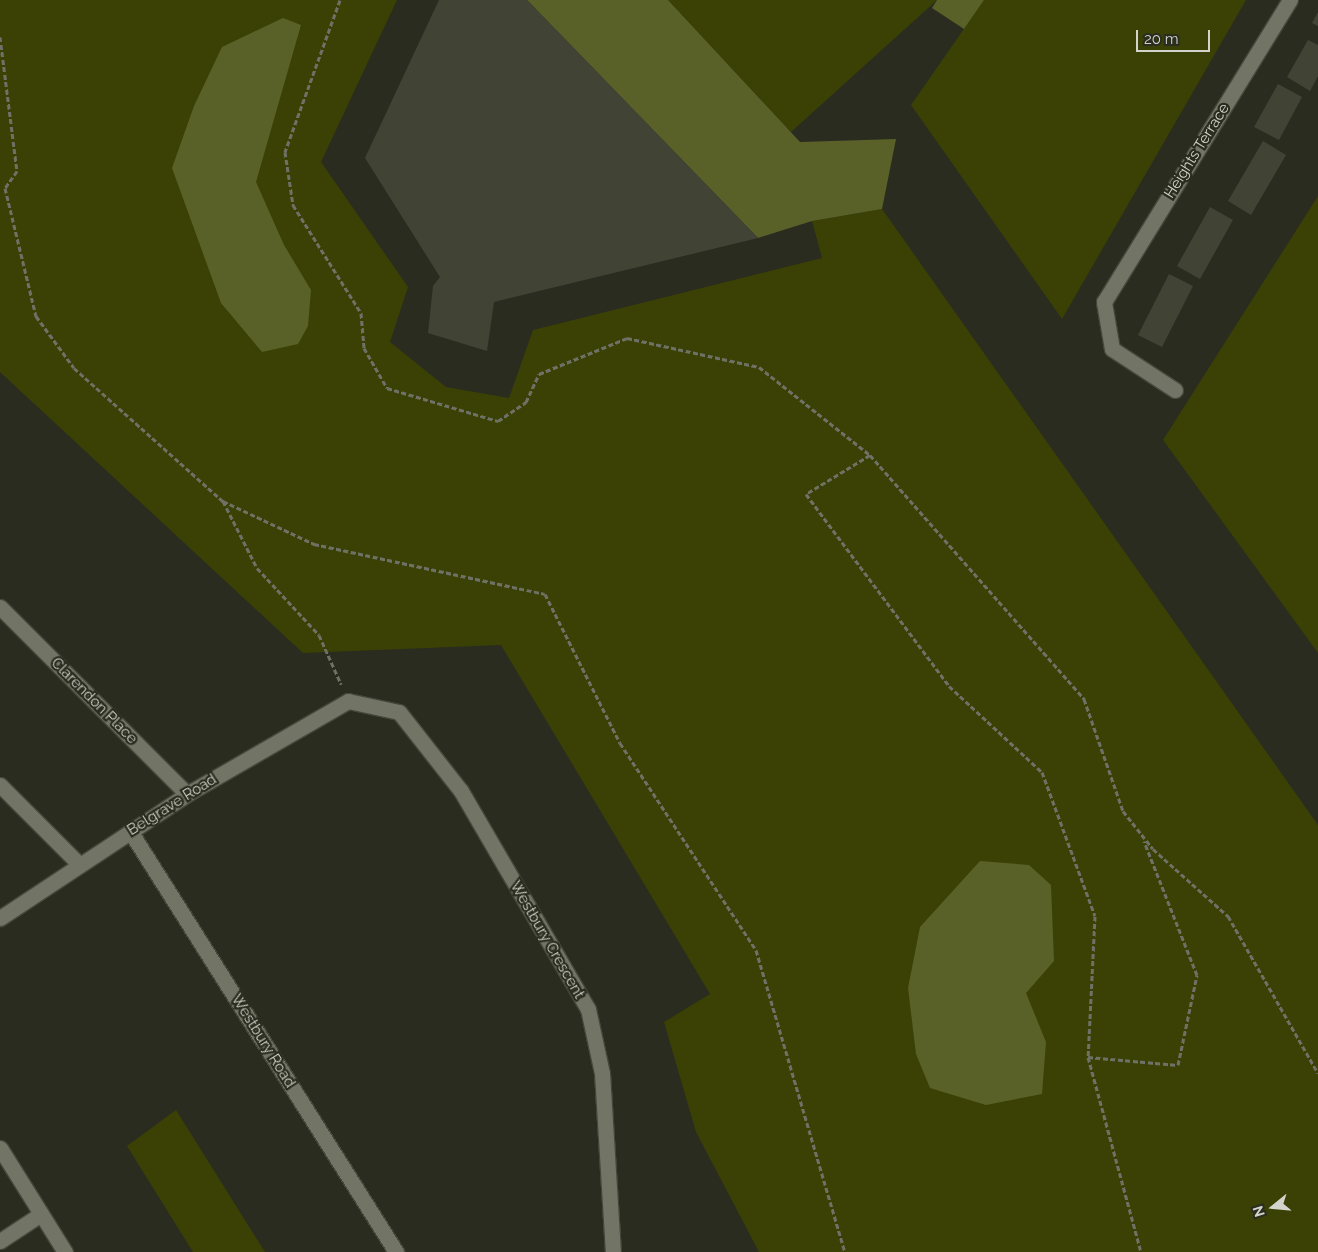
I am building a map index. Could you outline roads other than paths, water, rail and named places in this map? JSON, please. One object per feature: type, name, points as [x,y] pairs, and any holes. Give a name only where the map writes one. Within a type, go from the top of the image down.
[{"type":"street","name":"Heights Terrace","points":[[1175,390],[1112,349],[1104,302],[1290,0]]},
{"type":"street","name":"Clarendon Place","points":[[0,607],[188,794]]},
{"type":"street","name":"Belgrave Road","points":[[0,918],[79,864],[188,794],[348,701]]},
{"type":"street","name":"Westbury Crescent","points":[[348,701],[399,712],[461,791],[588,1009],[602,1072],[613,1252]]},
{"type":"street","points":[[0,785],[79,864]]},
{"type":"street","name":"Westbury Road","points":[[130,831],[396,1252]]},
{"type":"street","points":[[0,1148],[65,1252]]},
{"type":"street","points":[[0,1241],[41,1214]]}]
